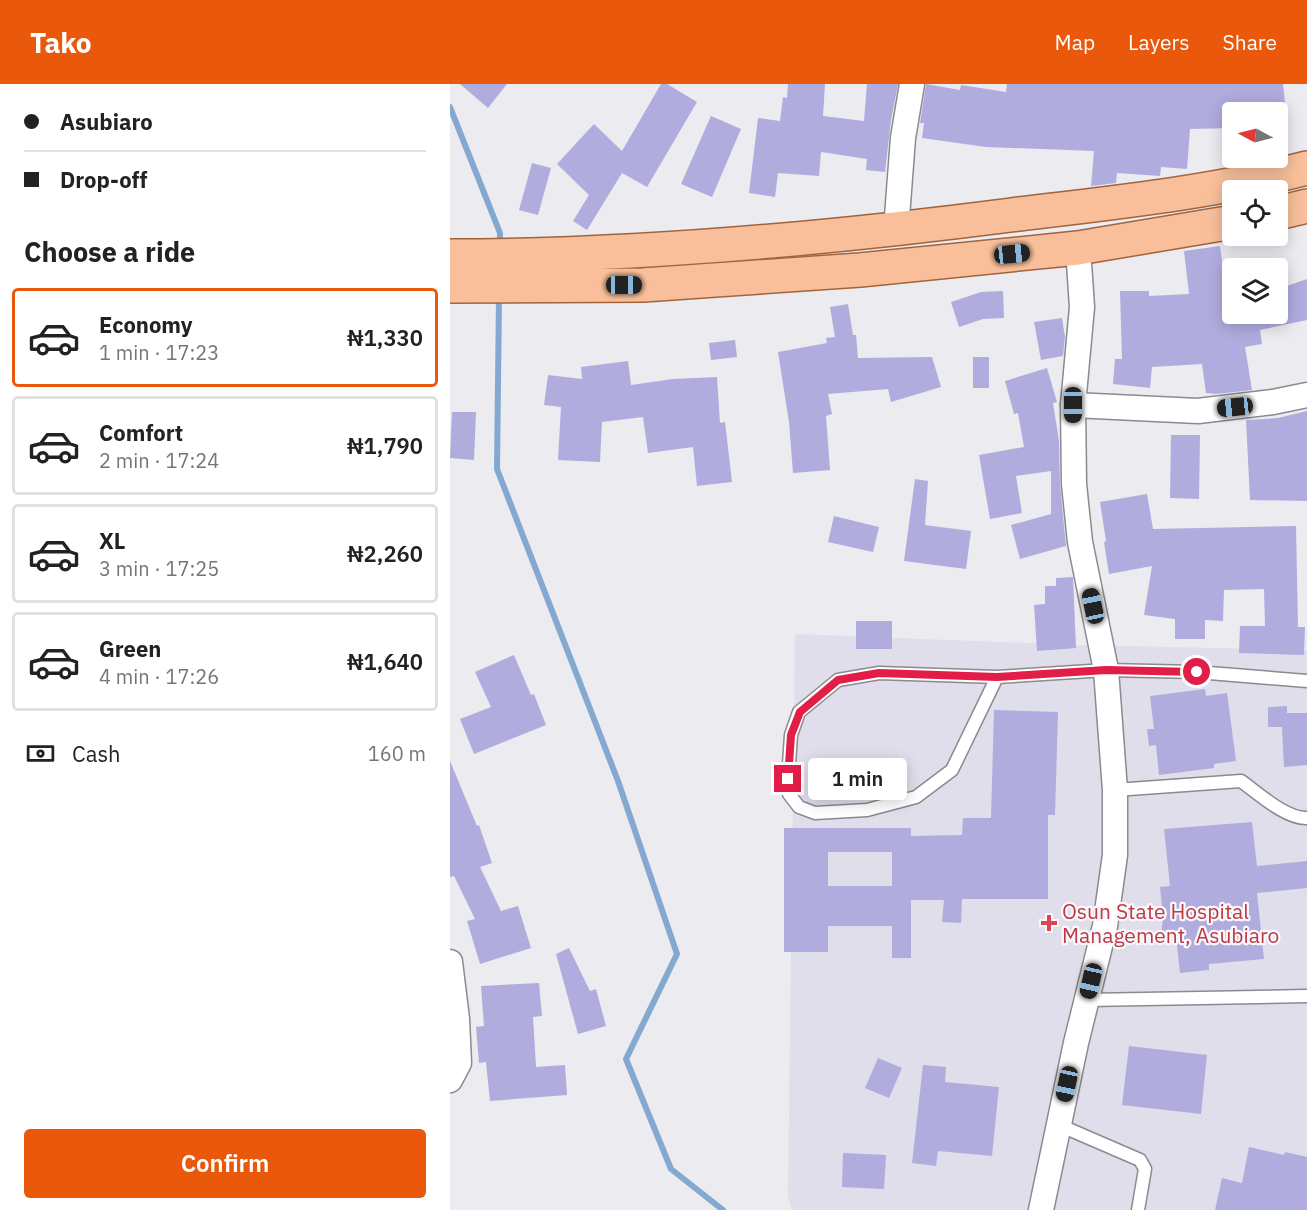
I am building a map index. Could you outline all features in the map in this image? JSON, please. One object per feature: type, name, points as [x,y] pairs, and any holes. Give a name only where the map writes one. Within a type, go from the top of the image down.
[{"type":"main road","points":[[463,271],[544,270],[670,249],[896,230],[1225,186],[1307,168]]},
{"type":"main road","points":[[1288,211],[1307,206]]},
{"type":"main road","points":[[544,270],[644,285],[848,271],[1078,248],[1222,224]]},
{"type":"street","points":[[896,230],[903,138],[912,84]]},
{"type":"street","points":[[1041,1210],[1105,926],[1115,855],[1115,790],[1106,670],[1080,542],[1074,484],[1073,405],[1082,307],[1078,248]]},
{"type":"street","points":[[1073,405],[1198,411],[1273,402],[1307,395]]},
{"type":"street","points":[[450,962],[457,1019],[459,1063],[450,1080]]},
{"type":"lane","points":[[997,677],[952,770],[916,797],[867,810],[814,813],[799,807],[789,794],[791,735],[800,712],[838,680],[879,673],[997,677],[1106,670],[1197,672],[1307,681]]},
{"type":"lane","points":[[1115,790],[1241,781],[1276,806],[1301,819],[1307,818]]},
{"type":"lane","points":[[1087,1000],[1307,996]]},
{"type":"lane","points":[[1059,1125],[1140,1160],[1145,1169],[1138,1210]]},
{"type":"shaded area","name":"Osun State Hospital Management, Asubiaro","points":[[795,634],[1079,645],[1307,650],[1307,1210],[792,1210],[788,1197]]},
{"type":"building","points":[[460,84],[507,84],[488,108]]},
{"type":"building","points":[[661,84],[667,84],[697,102],[647,187],[622,173],[587,230],[573,221],[589,195],[557,164],[594,124],[622,151]]},
{"type":"building","points":[[788,84],[825,84],[823,116],[864,121],[867,84],[898,84],[885,172],[866,170],[867,159],[821,152],[819,176],[778,173],[775,197],[749,193],[758,118],[780,121],[783,97],[787,98]]},
{"type":"building","points":[[926,84],[960,90],[961,85],[1006,92],[1007,84],[1283,84],[1285,102],[1222,102],[1222,128],[1190,129],[1187,169],[1161,167],[1160,176],[1117,173],[1116,183],[1091,186],[1094,151],[986,147],[922,138],[924,123],[920,123]]},
{"type":"building","points":[[711,116],[741,129],[712,197],[681,184]]},
{"type":"building","points":[[532,163],[551,168],[538,215],[519,210]]},
{"type":"building","points":[[1220,246],[1222,324],[1288,324],[1288,286],[1307,279],[1307,320],[1260,330],[1262,344],[1245,347],[1252,390],[1206,393],[1202,364],[1152,367],[1150,388],[1113,384],[1115,359],[1122,359],[1120,291],[1149,291],[1149,296],[1189,294],[1184,251]]},
{"type":"building","points":[[1003,291],[1004,318],[983,319],[959,327],[951,302],[981,292]]},
{"type":"building","points":[[848,304],[853,335],[856,335],[858,358],[932,357],[941,387],[891,402],[888,389],[828,394],[832,414],[826,416],[830,470],[793,473],[789,422],[778,352],[827,343],[826,338],[835,337],[830,307]]},
{"type":"building","points":[[1062,318],[1065,337],[1063,356],[1041,360],[1034,322]]},
{"type":"building","points":[[735,340],[737,357],[711,360],[709,343]]},
{"type":"building","points":[[973,357],[989,357],[989,388],[973,388]]},
{"type":"building","points":[[628,361],[631,385],[673,379],[717,377],[720,423],[725,422],[732,482],[697,486],[693,447],[648,453],[643,417],[602,422],[600,462],[558,460],[561,407],[544,405],[548,375],[582,379],[581,367]]},
{"type":"building","points":[[1047,368],[1057,402],[1053,403],[1059,441],[1060,485],[1066,546],[1020,559],[1011,525],[1051,514],[1051,471],[1016,476],[1022,513],[990,519],[979,455],[1024,447],[1018,413],[1014,414],[1005,381]]},
{"type":"building","points":[[1307,411],[1307,501],[1250,500],[1246,420],[1278,418]]},
{"type":"building","points":[[452,412],[476,412],[474,460],[450,458]]},
{"type":"building","points":[[1171,435],[1200,435],[1199,499],[1170,498]]},
{"type":"building","points":[[915,479],[928,481],[925,525],[971,531],[966,569],[904,561]]},
{"type":"building","points":[[1147,494],[1153,529],[1296,526],[1298,627],[1305,627],[1304,655],[1239,653],[1240,626],[1265,626],[1264,589],[1224,590],[1223,621],[1205,620],[1205,639],[1175,639],[1175,619],[1144,615],[1152,566],[1109,574],[1100,502]]},
{"type":"building","points":[[834,516],[879,527],[873,552],[828,542]]},
{"type":"building","points":[[1073,577],[1076,648],[1037,651],[1034,605],[1045,604],[1045,586],[1056,586],[1056,578]]},
{"type":"building","points":[[856,621],[892,621],[892,649],[856,649]]},
{"type":"building","points":[[514,655],[531,695],[534,694],[546,725],[474,754],[460,719],[491,707],[475,672]]},
{"type":"building","points":[[1205,689],[1206,696],[1227,693],[1236,761],[1214,764],[1214,768],[1159,775],[1156,745],[1149,746],[1147,729],[1154,729],[1150,696]]},
{"type":"building","points":[[1287,706],[1287,713],[1307,713],[1307,765],[1284,767],[1282,727],[1268,727],[1268,707]]},
{"type":"building","points":[[994,710],[1058,712],[1055,815],[1048,815],[1048,899],[962,899],[961,923],[942,922],[944,900],[911,900],[911,958],[892,958],[892,926],[828,926],[828,952],[784,952],[784,828],[911,828],[911,836],[962,835],[963,818],[991,818]],"holes":[[[828,852],[892,852],[892,886],[828,886]]]},
{"type":"building","points":[[450,761],[477,826],[479,825],[492,863],[480,867],[501,911],[518,906],[531,948],[480,964],[467,921],[475,919],[454,876],[450,877]]},
{"type":"building","points":[[1252,822],[1257,866],[1307,861],[1307,888],[1257,893],[1264,959],[1209,964],[1209,970],[1180,973],[1176,936],[1161,935],[1163,917],[1160,887],[1170,886],[1164,829]]},
{"type":"building","points":[[569,948],[590,991],[596,989],[606,1026],[578,1034],[556,954]]},
{"type":"building","points":[[539,983],[542,1016],[533,1017],[536,1067],[565,1065],[567,1095],[490,1101],[486,1062],[479,1063],[476,1027],[484,1026],[481,986]]},
{"type":"building","points":[[1129,1046],[1207,1055],[1201,1114],[1122,1105]]},
{"type":"building","points":[[878,1058],[902,1068],[889,1098],[865,1088]]},
{"type":"building","points":[[923,1065],[946,1067],[945,1082],[999,1087],[992,1156],[938,1151],[936,1166],[912,1163]]},
{"type":"building","points":[[1249,1147],[1284,1155],[1285,1152],[1307,1157],[1307,1210],[1215,1210],[1222,1178],[1242,1183]]},
{"type":"building","points":[[843,1153],[886,1155],[884,1189],[842,1187]]},
{"type":"waterway","points":[[450,107],[500,233],[500,247]]},
{"type":"waterway","points":[[499,296],[497,469],[618,781],[677,954],[626,1059],[671,1169],[723,1210]]},
{"type":"place","name":"Osun State Hospital Management, Asubiaro","points":[[1049,923]]},
{"type":"route","points":[[788,779],[791,735],[800,712],[838,680],[879,673],[997,677],[1106,670],[1197,672]]}]
